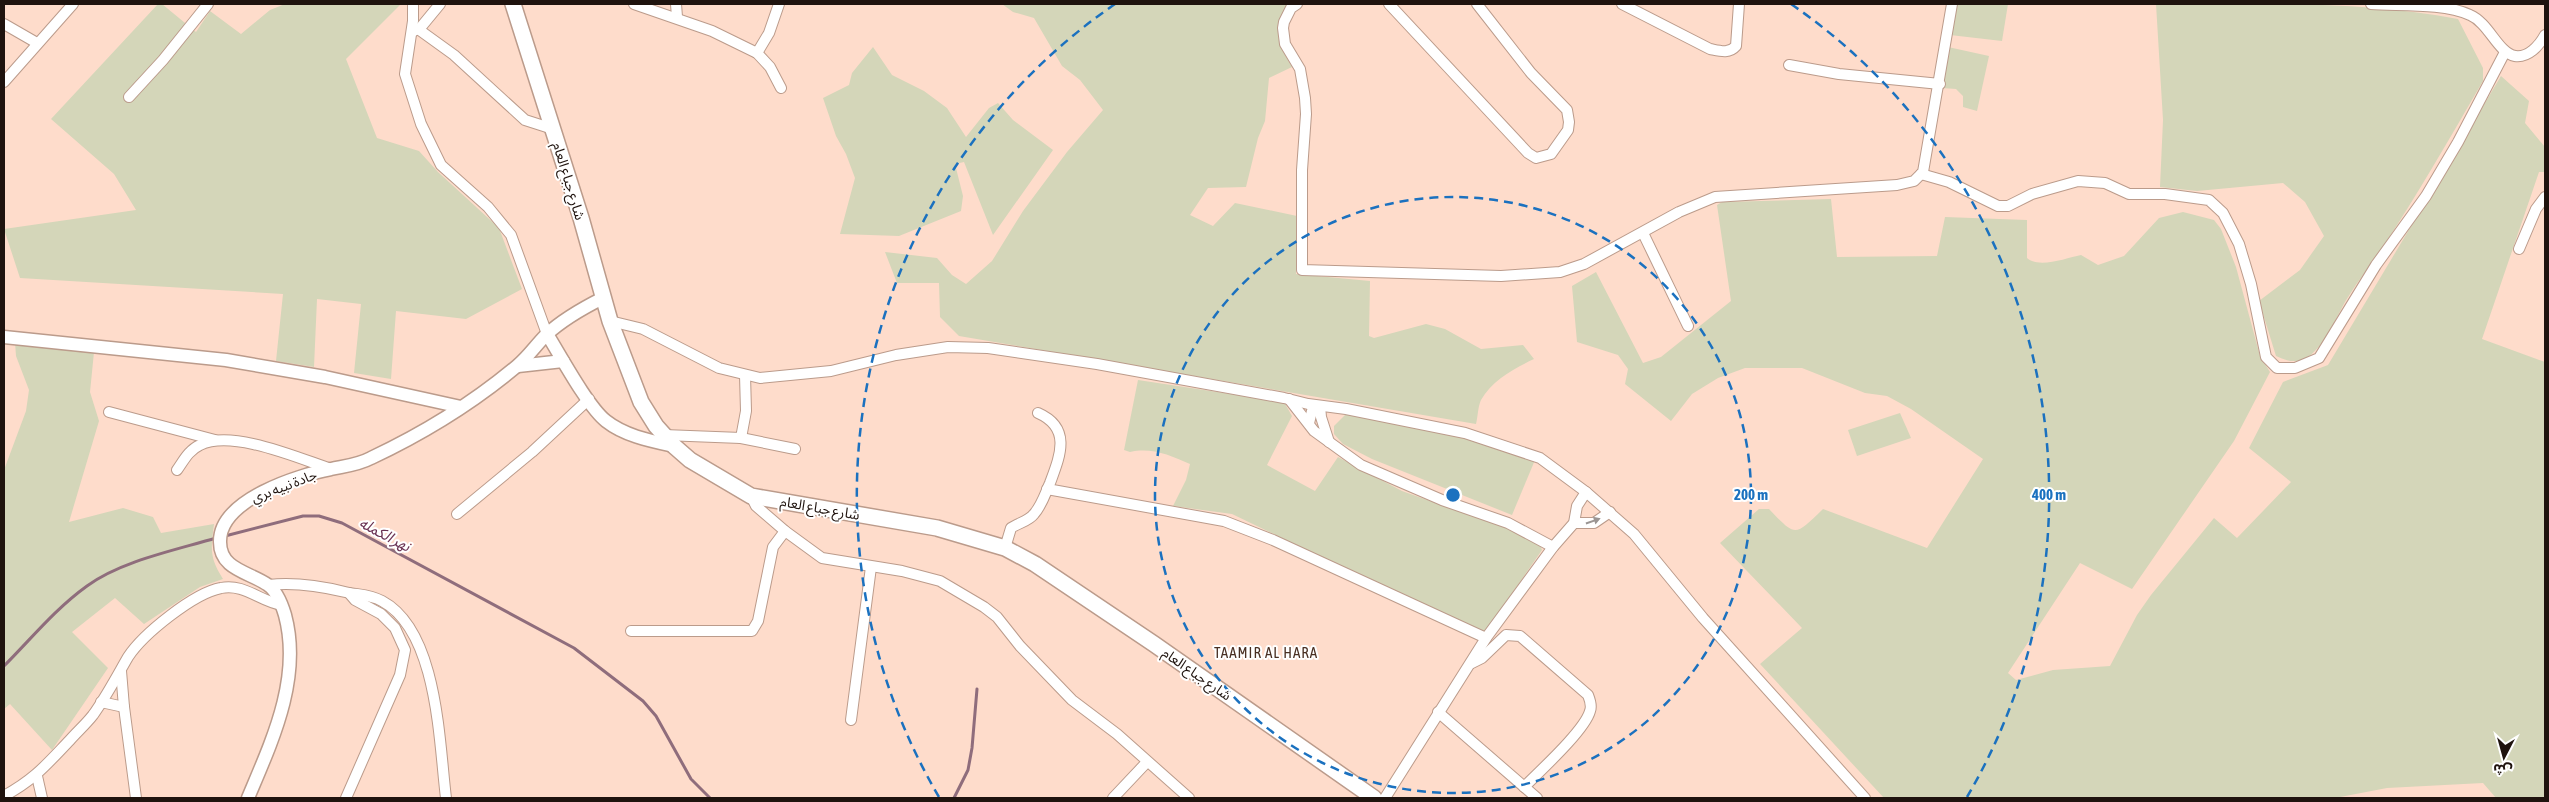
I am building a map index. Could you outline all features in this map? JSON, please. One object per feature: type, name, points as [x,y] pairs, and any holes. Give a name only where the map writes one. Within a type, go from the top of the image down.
[{"type":"main road","name":"شارع جباع العام","points":[[513,4],[553,129],[610,321],[641,402],[669,441],[690,460],[751,496],[936,528],[1005,548],[1035,564],[1114,617],[1374,798]]},
{"type":"street","points":[[4,82],[73,4]]},
{"type":"street","points":[[129,97],[163,60],[208,4]]},
{"type":"street","points":[[413,4],[414,31],[405,74],[407,87],[432,148],[441,165],[488,207],[512,235],[547,334],[589,399],[606,421],[637,437],[669,441],[741,438],[796,449]]},
{"type":"street","points":[[414,31],[440,4]]},
{"type":"street","points":[[634,4],[677,17],[712,31],[757,53],[774,73],[781,88]]},
{"type":"street","points":[[676,4],[677,17]]},
{"type":"street","points":[[757,53],[769,33],[779,4]]},
{"type":"street","points":[[1297,4],[1291,8],[1283,28],[1285,44],[1300,69],[1306,106],[1302,170],[1302,270],[1501,276],[1560,272],[1584,264],[1644,233],[1679,212],[1715,197],[1897,186],[1914,181],[1921,174],[1940,84],[1952,4]]},
{"type":"street","points":[[1389,4],[1528,153],[1536,158],[1551,154],[1568,130],[1567,110],[1520,60],[1476,4]]},
{"type":"street","points":[[1622,4],[1710,49],[1723,52],[1736,46],[1739,4]]},
{"type":"street","points":[[2371,4],[2443,6],[2472,15],[2489,29],[2505,52],[2513,55],[2525,55],[2532,52],[2545,36]]},
{"type":"street","points":[[4,24],[37,44]]},
{"type":"street","points":[[414,31],[454,55],[525,120],[553,129]]},
{"type":"street","points":[[1921,174],[1949,182],[1998,206],[2008,206],[2032,194],[2078,180],[2105,183],[2129,194],[2165,194],[2209,200],[2223,212],[2239,244],[2251,284],[2266,357],[2277,368],[2295,368],[2318,358],[2328,344],[2376,264],[2426,196],[2458,142],[2505,52]]},
{"type":"street","points":[[1789,65],[1839,74],[1940,84]]},
{"type":"street","points":[[2520,249],[2533,216],[2545,197]]},
{"type":"street","points":[[1644,233],[1688,326]]},
{"type":"street","name":"جادة نبيه بري","points":[[269,585],[251,577],[226,561],[221,551],[220,541],[228,519],[246,501],[282,484],[370,459],[423,431],[461,407],[518,366],[547,334],[582,308],[603,298]]},
{"type":"street","points":[[610,321],[643,329],[708,363],[760,378],[803,374],[938,349],[988,348],[1097,364],[1338,408],[1465,433],[1504,444],[1540,458],[1586,492],[1634,534],[1703,618],[1864,798]]},
{"type":"street","points":[[4,337],[226,360],[325,377],[461,407]]},
{"type":"street","name":"جادة نبيه بري","points":[[518,366],[564,361]]},
{"type":"street","points":[[741,438],[746,411],[745,375]]},
{"type":"street","points":[[457,514],[532,452],[589,399]]},
{"type":"street","points":[[1289,399],[1314,431],[1361,465],[1442,500],[1508,523],[1553,547]]},
{"type":"street","points":[[1309,423],[1308,416],[1312,410],[1320,406]]},
{"type":"street","points":[[1320,406],[1329,442]]},
{"type":"street","points":[[1324,427],[1328,415],[1338,408]]},
{"type":"street","points":[[110,412],[216,440],[257,446],[331,469]]},
{"type":"street","points":[[1005,548],[1011,528],[1032,517],[1041,506],[1061,452],[1062,442],[1060,434],[1050,421],[1038,413]]},
{"type":"street","points":[[177,470],[189,452],[201,444],[216,440]]},
{"type":"street","points":[[1047,489],[1224,521],[1273,540],[1486,638]]},
{"type":"street","points":[[1385,798],[1486,638],[1553,547],[1574,524],[1577,506],[1586,492]]},
{"type":"street","points":[[751,496],[756,506],[784,531],[822,558],[902,571],[940,581],[984,606],[997,617],[1020,646],[1072,700],[1117,734],[1189,798]]},
{"type":"street","points":[[1574,524],[1594,523],[1610,512]]},
{"type":"street","points":[[631,631],[752,631],[758,621],[773,547],[784,531]]},
{"type":"street","points":[[851,720],[871,567]]},
{"type":"street","points":[[248,798],[283,706],[288,686],[291,647],[282,606],[269,585],[300,584],[365,594],[383,601],[407,624],[415,638],[435,701],[446,798]]},
{"type":"street","points":[[4,796],[37,776],[93,716],[129,656],[147,636],[208,592],[222,588],[235,588],[253,593],[272,604],[282,606]]},
{"type":"street","points":[[346,798],[400,674],[405,650],[395,628],[381,614],[355,600],[349,593]]},
{"type":"street","points":[[1471,663],[1482,658],[1506,635],[1520,636],[1588,695],[1591,709],[1588,716],[1570,739],[1524,787]]},
{"type":"street","points":[[121,670],[136,798]]},
{"type":"street","points":[[101,702],[124,707]]},
{"type":"street","points":[[1438,712],[1536,798]]},
{"type":"street","points":[[1113,798],[1147,762]]},
{"type":"street","points":[[37,776],[42,798]]},
{"type":"green space","points":[[158,4],[162,4],[196,32],[210,11],[241,34],[270,10],[285,4],[401,4],[346,59],[377,138],[419,151],[438,172],[499,228],[522,289],[466,319],[396,311],[391,379],[354,373],[361,304],[317,299],[314,367],[276,361],[283,294],[20,278],[4,229],[136,210],[114,174],[51,119]]},
{"type":"green space","points":[[1002,4],[1289,4],[1278,36],[1282,49],[1292,67],[1269,78],[1265,121],[1258,138],[1246,187],[1208,188],[1190,215],[1213,226],[1235,203],[1297,216],[1296,274],[1370,281],[1369,336],[1374,338],[1426,324],[1445,329],[1481,349],[1523,345],[1534,359],[1512,371],[1491,386],[1480,402],[1476,424],[959,336],[940,317],[939,283],[897,283],[885,252],[937,258],[952,275],[966,284],[992,261],[1023,211],[1067,152],[1103,110],[1080,80],[1062,66],[1034,18],[1013,12]]},
{"type":"green space","points":[[1956,4],[2008,4],[2002,41],[1950,35]]},
{"type":"green space","points":[[2156,4],[2308,4],[2383,9],[2458,19],[2483,68],[2483,81],[2446,145],[2381,250],[2345,302],[2327,336],[2315,351],[2304,359],[2292,361],[2276,356],[2259,301],[2300,270],[2324,236],[2305,202],[2283,183],[2197,191],[2160,187],[2163,120]]},
{"type":"green space","points":[[873,47],[892,75],[924,91],[947,108],[966,137],[989,108],[998,103],[1013,120],[1053,150],[993,235],[964,162],[955,164],[963,196],[961,211],[899,236],[840,234],[855,178],[846,154],[836,136],[823,98],[849,85],[852,73]]},
{"type":"green space","points":[[1948,47],[1989,56],[1977,111],[1963,107],[1963,96],[1956,89],[1942,88]]},
{"type":"green space","points":[[2501,76],[2529,101],[2525,123],[2545,147],[2545,172],[2539,172],[2482,339],[2545,362],[2545,798],[2496,798],[2483,783],[2387,788],[2335,798],[1884,798],[1760,664],[1802,628],[1720,543],[1759,509],[1769,509],[1785,525],[1795,530],[1806,525],[1823,509],[1927,548],[1983,459],[1911,409],[1887,396],[1865,393],[1802,368],[1745,368],[1718,378],[1692,394],[1671,421],[1625,384],[1628,369],[1618,355],[1577,342],[1572,286],[1596,272],[1643,363],[1661,357],[1731,301],[1717,205],[1722,202],[1831,199],[1837,257],[1937,256],[1945,217],[2027,220],[2027,258],[2038,263],[2045,263],[2081,255],[2098,265],[2124,256],[2159,218],[2183,212],[2214,220],[2221,229],[2236,267],[2260,356],[2270,372],[2234,441],[2132,589],[2080,563],[2008,673],[2016,680],[2053,670],[2110,666],[2137,615],[2151,595],[2214,518],[2237,538],[2291,482],[2249,448],[2283,382],[2328,365]]},
{"type":"green space","points":[[15,342],[94,352],[90,392],[99,421],[69,522],[123,508],[153,517],[161,533],[214,524],[212,553],[215,565],[223,579],[200,587],[144,624],[115,598],[72,632],[108,668],[52,750],[10,704],[4,709],[4,470],[26,411],[29,390],[16,356]]},
{"type":"green space","points":[[1138,380],[1284,402],[1292,416],[1267,465],[1315,491],[1338,457],[1402,491],[1509,529],[1540,545],[1542,550],[1491,624],[1479,633],[1232,514],[1173,506],[1186,480],[1190,464],[1153,451],[1130,452],[1124,450]]},
{"type":"green space","points":[[1347,413],[1472,438],[1535,460],[1512,515],[1372,459],[1343,444],[1334,434],[1334,426]]},
{"type":"green space","points":[[1900,413],[1911,438],[1857,456],[1848,430]]},
{"type":"waterway","name":"نهر الكمله","points":[[225,536],[303,516],[319,516],[342,523],[574,648],[643,701],[656,716],[691,779],[710,798]]},
{"type":"waterway","name":"نهر الكمله","points":[[4,666],[64,604],[101,577],[149,557],[216,538]]},
{"type":"waterway","points":[[954,798],[968,770],[972,748],[977,689]]},
{"type":"district","name":"TAAMIR AL HARA","points":[[1266,652]]}]
